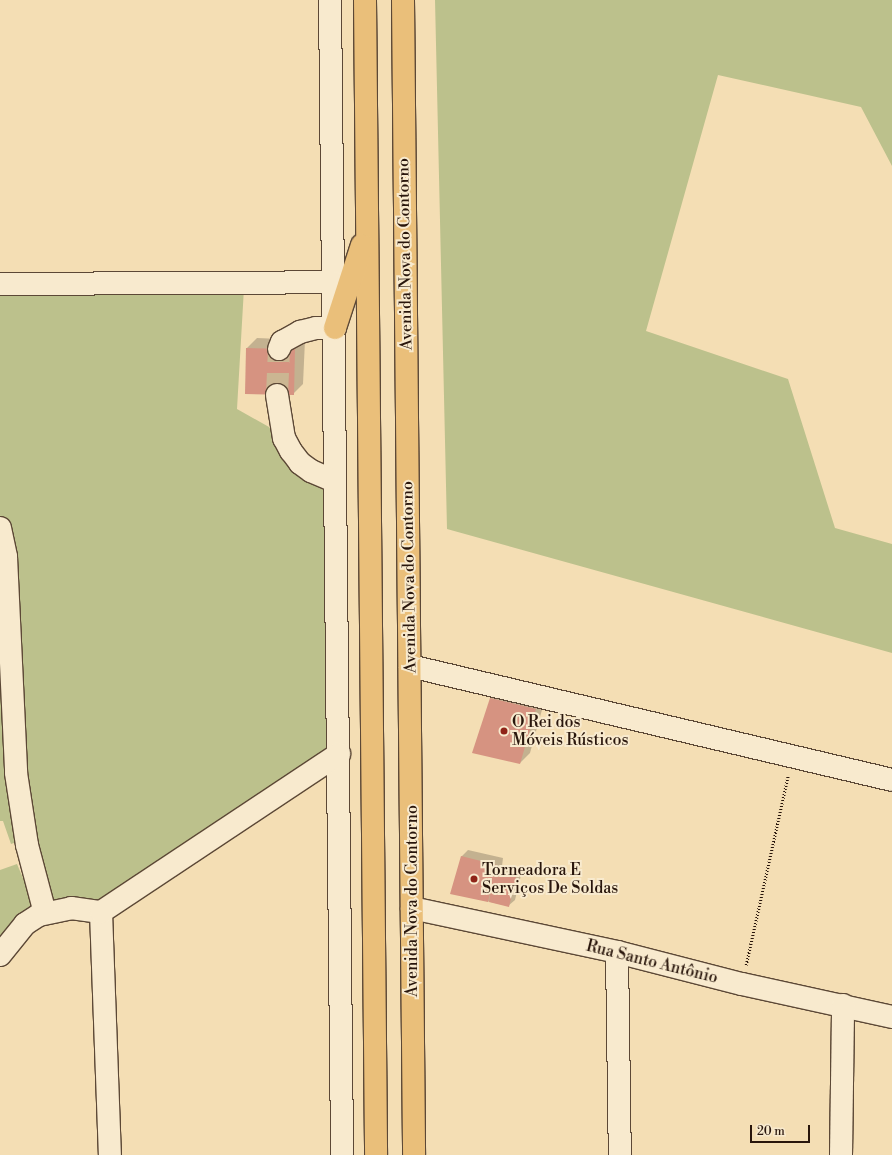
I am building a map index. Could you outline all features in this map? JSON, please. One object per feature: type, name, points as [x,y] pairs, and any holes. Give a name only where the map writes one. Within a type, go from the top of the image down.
[{"type":"highway","points":[[365,0],[376,1155]]},
{"type":"highway","name":"Avenida Nova do Contorno","points":[[402,0],[414,1155]]},
{"type":"highway","points":[[335,328],[368,229]]},
{"type":"street","points":[[330,0],[335,328],[334,480],[339,754],[342,1155]]},
{"type":"street","points":[[0,284],[334,282]]},
{"type":"street","points":[[279,349],[288,337],[300,332],[316,328],[335,328]]},
{"type":"street","points":[[277,395],[284,438],[291,451],[300,463],[311,471],[334,480]]},
{"type":"street","points":[[0,528],[6,557],[16,773],[27,845],[45,913]]},
{"type":"street","points":[[410,666],[892,780]]},
{"type":"street","points":[[0,955],[25,924],[45,913],[71,908],[101,912],[339,754]]},
{"type":"street","name":"Rua Santo Antônio","points":[[412,908],[617,952],[742,984],[892,1017]]},
{"type":"street","points":[[101,912],[110,1155]]},
{"type":"street","points":[[617,952],[620,1155]]},
{"type":"street","points":[[841,1155],[843,1005]]},
{"type":"path","points":[[742,984],[792,756]]},
{"type":"green space","points":[[435,0],[892,0],[892,166],[861,107],[718,75],[646,331],[788,379],[835,528],[892,544],[892,653],[447,529]]},
{"type":"green space","points":[[244,288],[237,409],[269,427],[278,440],[332,482],[335,753],[100,902],[48,903],[30,837],[11,844],[3,821],[0,821],[0,292]]},
{"type":"green space","points":[[17,864],[37,911],[0,947],[0,870]]},
{"type":"building","points":[[246,348],[295,349],[294,395],[245,394]]},
{"type":"building","name":"O Rei dos Móveis Rústicos","points":[[490,698],[536,709],[520,764],[472,753]]},
{"type":"building","name":"Torneadora E Serviços De Soldas","points":[[461,856],[497,865],[496,872],[516,877],[509,907],[489,902],[491,889],[488,902],[450,894]]},
{"type":"tunnel","points":[[277,395],[279,349]]},
{"type":"place","name":"O Rei dos Móveis Rústicos","points":[[504,731]]},
{"type":"place","name":"Torneadora E Serviços De Soldas","points":[[474,879]]}]
